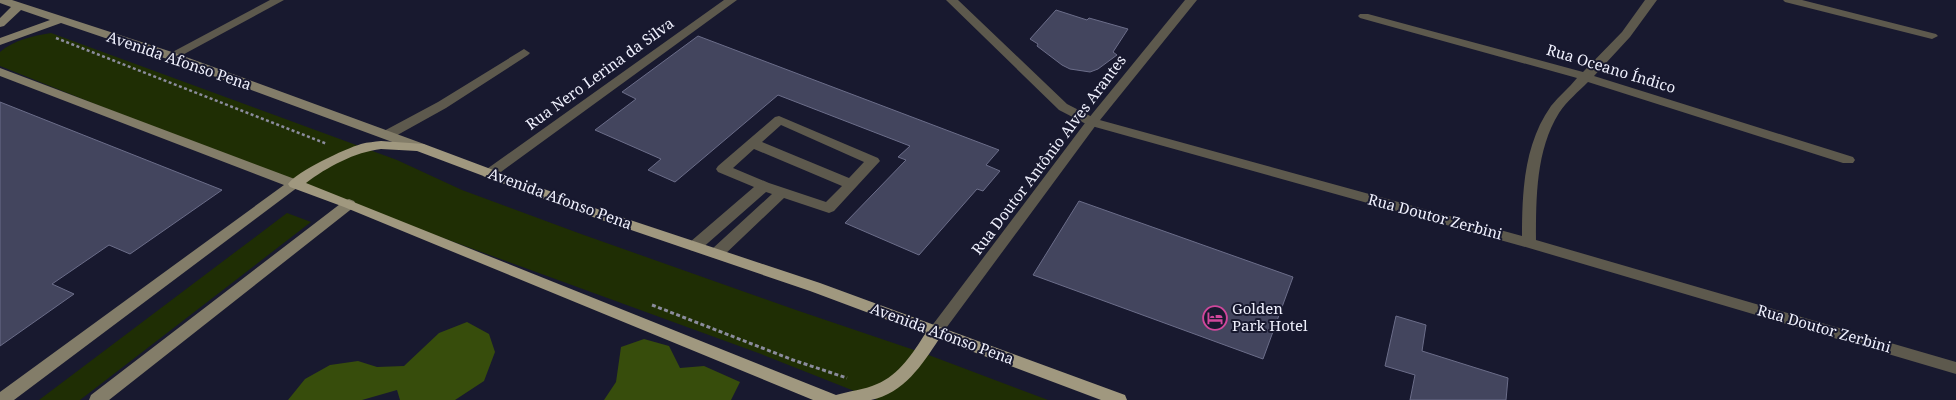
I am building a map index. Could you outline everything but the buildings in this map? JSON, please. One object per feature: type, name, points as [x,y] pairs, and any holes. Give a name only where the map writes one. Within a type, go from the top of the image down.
[{"type":"main road","name":"Avenida Afonso Pena","points":[[1,0],[171,56],[489,174],[936,331],[1119,400]]},
{"type":"main road","points":[[0,24],[18,7]]},
{"type":"main road","points":[[0,42],[32,28],[60,20]]},
{"type":"main road","points":[[0,72],[349,204],[830,400]]},
{"type":"main road","points":[[2,400],[306,176],[349,153],[365,147],[381,145],[420,147]]},
{"type":"main road","points":[[97,400],[349,204]]},
{"type":"main road","points":[[841,400],[885,389],[898,379],[916,359],[936,331]]},
{"type":"street","points":[[171,56],[278,0]]},
{"type":"street","name":"Rua Nero Lerina da Silva","points":[[489,174],[731,0]]},
{"type":"street","name":"Rua Doutor Zerbini","points":[[952,0],[1063,107],[1092,122],[1530,243],[1956,368]]},
{"type":"street","name":"Rua Doutor Antônio Alves Arantes","points":[[936,331],[1092,122],[1190,0]]},
{"type":"street","points":[[1530,243],[1529,200],[1534,166],[1542,135],[1554,111],[1639,21],[1651,0]]},
{"type":"street","points":[[1789,0],[1932,36]]},
{"type":"street","name":"Rua Oceano Índico","points":[[1364,16],[1586,77],[1848,160]]},
{"type":"street","points":[[386,136],[442,105],[524,53]]},
{"type":"street","points":[[779,120],[873,162],[852,185],[829,208],[764,186],[723,169],[779,120]]},
{"type":"street","points":[[752,144],[852,185]]},
{"type":"street","points":[[694,246],[764,186]]},
{"type":"street","points":[[717,253],[782,192]]},
{"type":"path","points":[[32,28],[158,80],[349,153]]},
{"type":"green space","points":[[51,33],[397,160],[462,190],[581,234],[926,354],[1048,400],[877,400],[761,354],[295,184],[0,66],[0,52],[11,44]]},
{"type":"green space","points":[[287,213],[311,222],[80,400],[39,400]]},
{"type":"green space","points":[[467,322],[489,334],[495,352],[484,381],[455,400],[400,400],[397,390],[362,400],[288,400],[305,379],[330,365],[358,361],[377,367],[404,366],[439,333]]},
{"type":"green space","points":[[644,339],[669,346],[680,368],[704,366],[740,382],[731,400],[604,400],[616,382],[621,347]]},
{"type":"place","name":"Golden Park Hotel","points":[[1215,318]]}]
